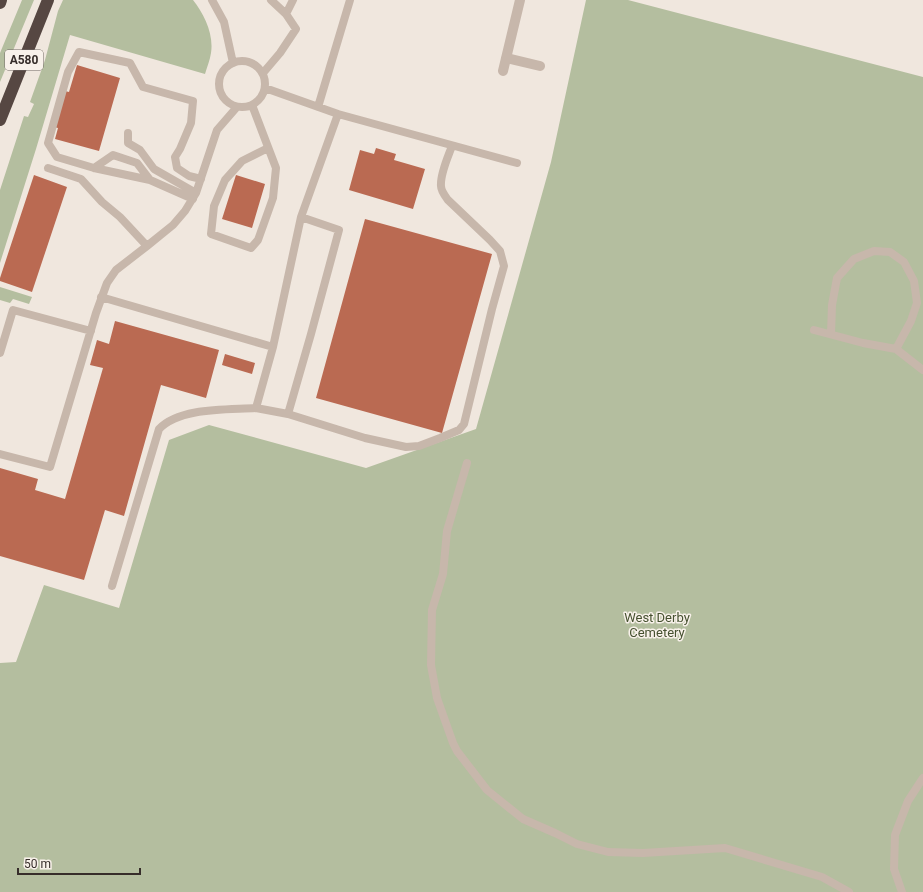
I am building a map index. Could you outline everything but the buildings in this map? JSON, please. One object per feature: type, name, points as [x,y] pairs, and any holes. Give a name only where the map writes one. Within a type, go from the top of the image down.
[{"type":"highway","name":"A580","points":[[0,120],[48,0]]},
{"type":"street","points":[[503,71],[520,0]]},
{"type":"street","points":[[506,58],[540,66]]},
{"type":"lane","points":[[212,0],[224,22],[233,62]]},
{"type":"lane","points":[[263,73],[280,53],[296,29],[286,14],[270,0]]},
{"type":"lane","points":[[286,14],[293,0]]},
{"type":"lane","points":[[318,107],[350,0]]},
{"type":"lane","points":[[195,196],[150,180],[94,168],[57,157],[48,143],[68,72],[79,52],[130,63],[143,87],[193,101],[191,123],[175,157],[177,168],[189,176],[201,179]]},
{"type":"lane","points":[[244,61],[252,63],[263,73],[265,80],[263,95],[252,105],[237,107],[224,99],[220,92],[220,76],[233,62],[244,61]]},
{"type":"lane","points":[[265,88],[338,114],[516,163]]},
{"type":"lane","points":[[252,105],[276,168],[273,198],[258,240],[251,248],[211,234],[214,206],[225,180],[242,161],[268,148]]},
{"type":"lane","points":[[0,454],[50,467],[101,297],[107,283],[116,270],[147,246],[181,216],[195,196],[217,130],[237,107]]},
{"type":"lane","points":[[256,408],[273,347],[301,217],[338,114]]},
{"type":"lane","points":[[128,133],[128,143],[140,150],[154,169],[195,196]]},
{"type":"lane","points":[[112,586],[159,429],[164,424],[186,415],[207,411],[256,408],[288,414],[365,438],[406,447],[419,446],[440,438],[459,430],[464,424],[504,266],[500,250],[448,200],[444,194],[441,187],[442,179],[452,146]]},
{"type":"lane","points":[[94,168],[113,155],[137,163],[150,180]]},
{"type":"lane","points":[[48,168],[82,179],[102,202],[120,217],[147,246]]},
{"type":"lane","points":[[288,414],[339,230],[301,217]]},
{"type":"lane","points":[[831,334],[832,305],[837,278],[854,259],[874,251],[890,252],[904,262],[914,281],[917,303],[911,321],[896,350]]},
{"type":"lane","points":[[101,297],[273,347]]},
{"type":"lane","points":[[0,353],[13,310],[91,331]]},
{"type":"lane","points":[[814,330],[896,350],[923,370]]},
{"type":"lane","points":[[467,463],[447,531],[443,574],[432,610],[431,665],[437,698],[452,743],[487,790],[523,819],[577,844],[608,852],[725,848],[822,877],[849,892]]},
{"type":"lane","points":[[902,892],[894,869],[895,835],[908,801],[923,778]]},
{"type":"green space","points":[[22,0],[34,0],[0,82],[0,53]]},
{"type":"green space","points":[[63,0],[193,0],[201,12],[210,32],[212,46],[210,58],[205,74],[70,35],[0,263],[0,190],[24,116],[28,117],[34,104],[30,102],[45,60],[58,11]]},
{"type":"green space","name":"West Derby Cemetery","points":[[586,0],[628,0],[923,77],[923,892],[0,892],[0,663],[16,662],[44,585],[119,608],[169,440],[209,425],[366,468],[476,429],[551,162]]},
{"type":"green space","points":[[0,287],[32,297],[29,304],[13,299],[10,303],[0,300]]}]
